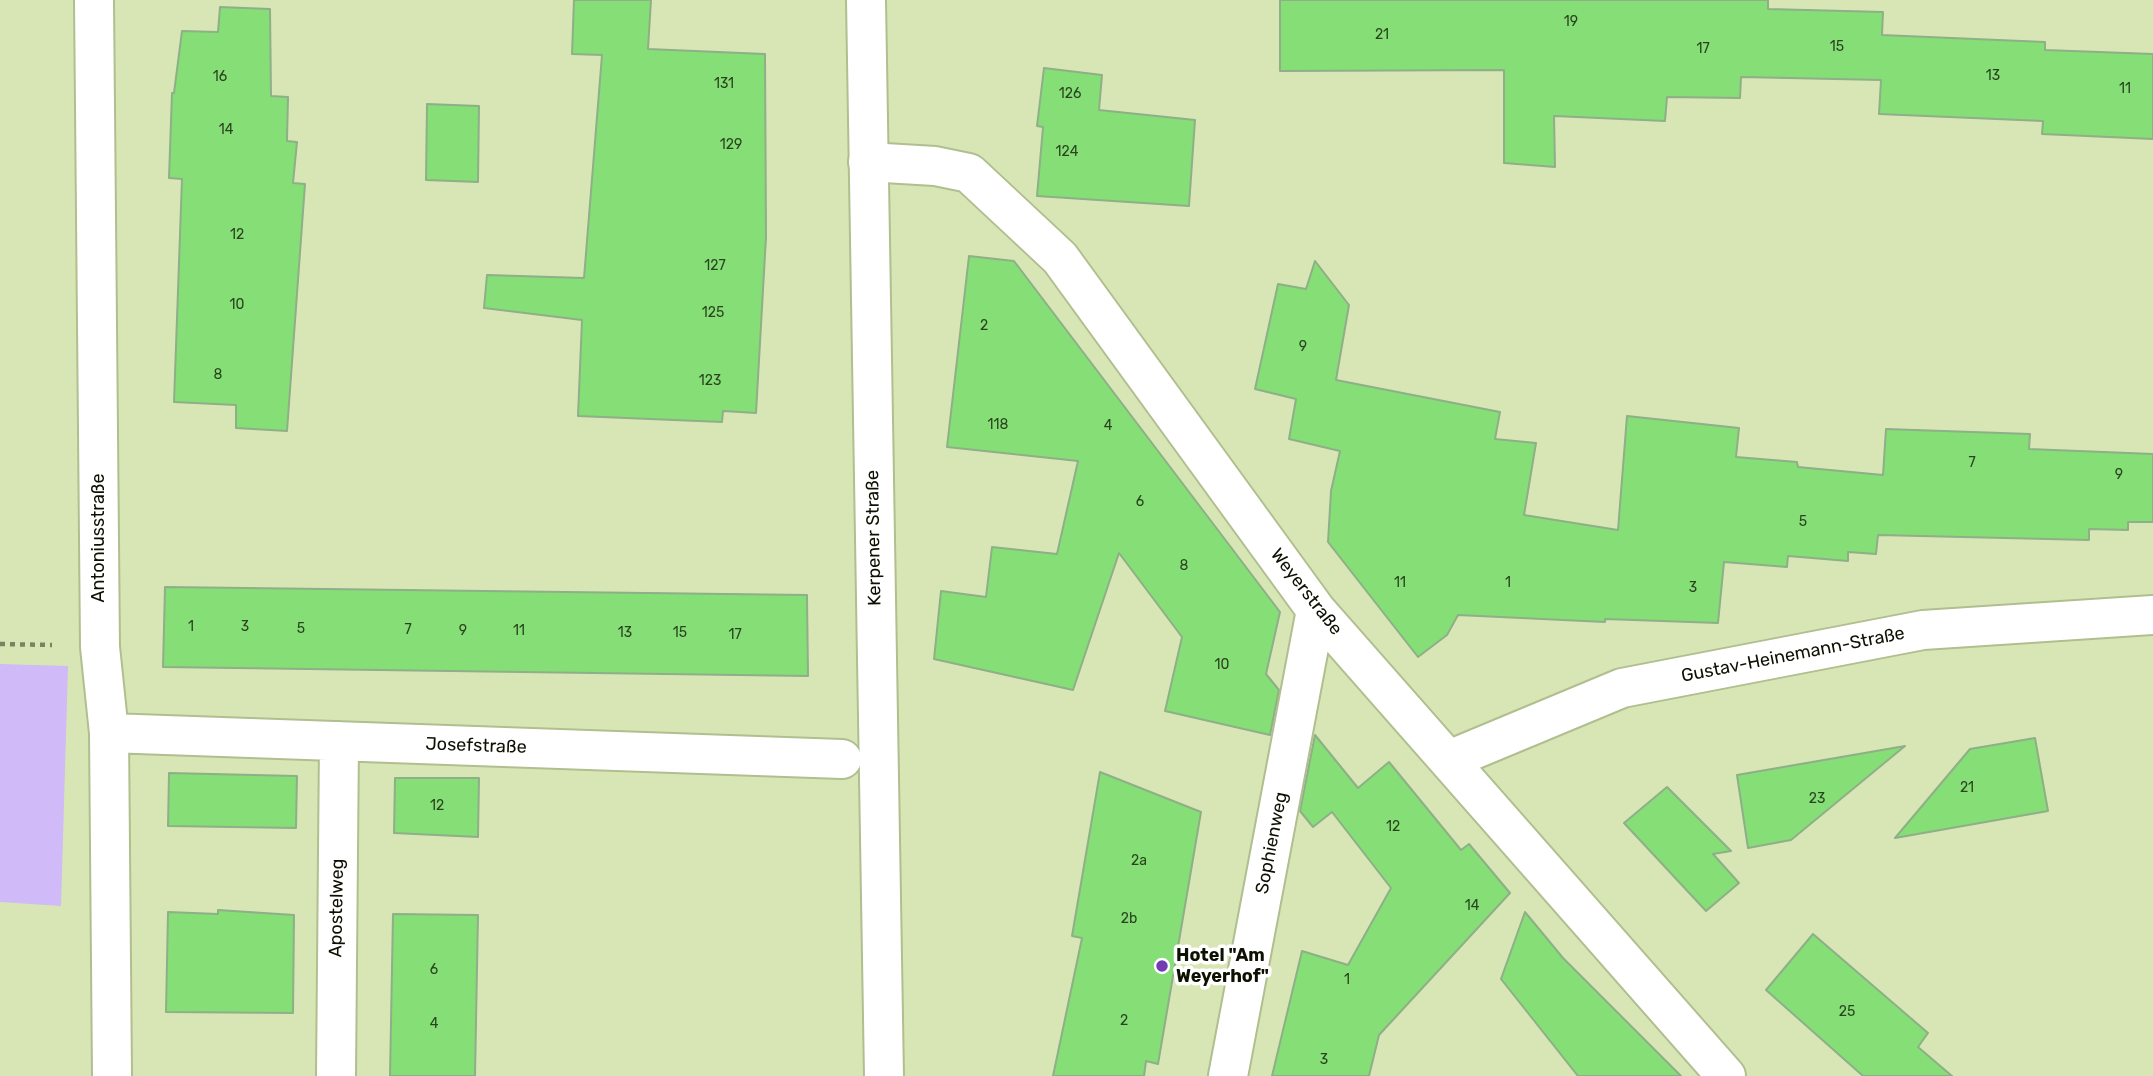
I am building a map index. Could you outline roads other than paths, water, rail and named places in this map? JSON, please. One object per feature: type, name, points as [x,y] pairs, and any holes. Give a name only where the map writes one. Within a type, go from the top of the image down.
[{"type":"street","name":"Antoniusstraße","points":[[94,0],[100,647],[109,733],[112,1076]]},
{"type":"street","name":"Kerpener Straße","points":[[866,0],[884,1076]]},
{"type":"street","name":"Weyerstraße","points":[[868,162],[935,166],[969,173],[1060,258],[1316,610],[1726,1076]]},
{"type":"street","name":"Sophienweg","points":[[1228,1076],[1316,610]]},
{"type":"street","name":"Gustav-Heinemann-Straße","points":[[1449,760],[1622,688],[1923,630],[2153,615]]},
{"type":"street","name":"Josefstraße","points":[[109,733],[842,759]]},
{"type":"street","name":"Apostelweg","points":[[336,1076],[339,741]]},
{"type":"place","name":"Hotel \"Am Weyerhof\"","points":[[1162,966]]}]
